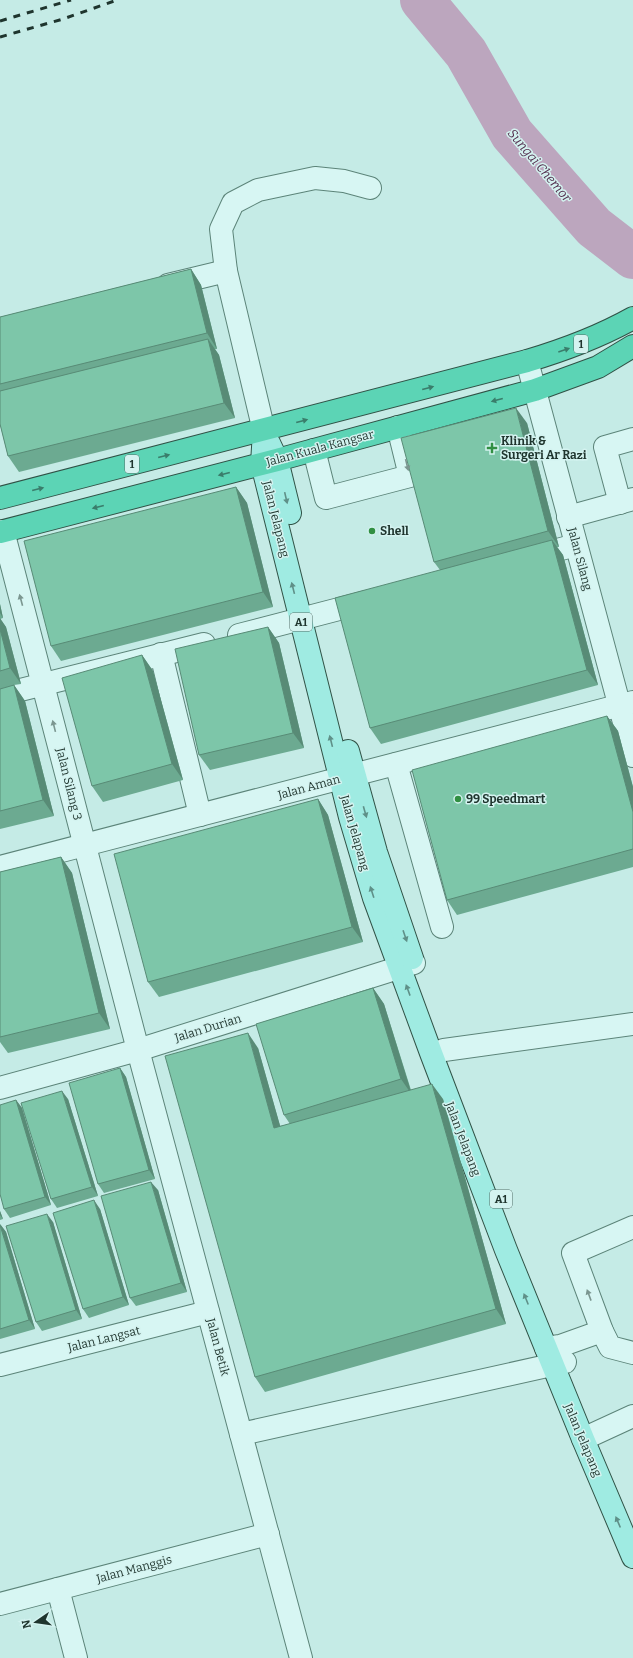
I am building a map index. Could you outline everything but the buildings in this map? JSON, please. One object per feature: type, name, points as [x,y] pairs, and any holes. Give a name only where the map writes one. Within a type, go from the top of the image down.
[{"type":"highway","name":"1","points":[[0,498],[264,431],[527,361],[565,350],[588,341],[633,318]]},
{"type":"highway","name":"Jalan Kuala Kangsar","points":[[2,532],[270,462],[534,390],[571,378],[598,367],[633,346]]},
{"type":"main road","name":"Jalan Jelapang","points":[[264,431],[307,618],[347,777],[362,860],[444,1050],[556,1355],[589,1436],[633,1557]]},
{"type":"main road","name":"Jalan Jelapang","points":[[407,965],[456,1121],[506,1250],[556,1355]]},
{"type":"main road","name":"Jalan Jelapang","points":[[589,1436],[633,1521]]},
{"type":"street","points":[[264,431],[226,271],[221,230],[233,203],[258,190],[315,178],[344,181],[370,188]]},
{"type":"street","points":[[151,289],[226,271]]},
{"type":"street","name":"Jalan Silang","points":[[527,361],[576,545],[626,704],[633,756]]},
{"type":"street","points":[[314,450],[326,498],[410,476],[398,427]]},
{"type":"street","points":[[568,517],[626,501],[605,447],[633,439]]},
{"type":"street","name":"Jalan Silang 3","points":[[2,532],[43,683],[136,1043]]},
{"type":"street","points":[[515,562],[576,545]]},
{"type":"street","points":[[0,694],[307,618],[387,596]]},
{"type":"street","points":[[161,654],[200,815]]},
{"type":"street","name":"Jalan Aman","points":[[0,867],[626,704]]},
{"type":"street","points":[[396,764],[442,927]]},
{"type":"street","name":"Jalan Durian","points":[[0,1088],[136,1043],[407,965]]},
{"type":"street","points":[[444,1050],[633,1024]]},
{"type":"street","name":"Jalan Betik","points":[[136,1043],[301,1658]]},
{"type":"street","points":[[633,1227],[573,1253],[602,1331],[610,1347],[633,1353]]},
{"type":"street","name":"Jalan Langsat","points":[[0,1365],[208,1312]]},
{"type":"street","points":[[241,1434],[556,1355],[602,1331]]},
{"type":"street","points":[[589,1436],[633,1416]]},
{"type":"street","name":"Jalan Manggis","points":[[0,1604],[268,1534]]},
{"type":"street","points":[[58,1589],[76,1658]]},
{"type":"waterway","name":"Sungai Chemor","points":[[422,0],[466,53],[512,134],[594,227],[633,257]]},
{"type":"railway","points":[[0,21],[71,0]]},
{"type":"railway","points":[[0,37],[63,19],[117,0]]},
{"type":"place","name":"Klinik & Surgeri Ar Razi","points":[[492,448]]},
{"type":"place","name":"Shell","points":[[372,531]]},
{"type":"place","name":"99 Speedmart","points":[[458,799]]}]
